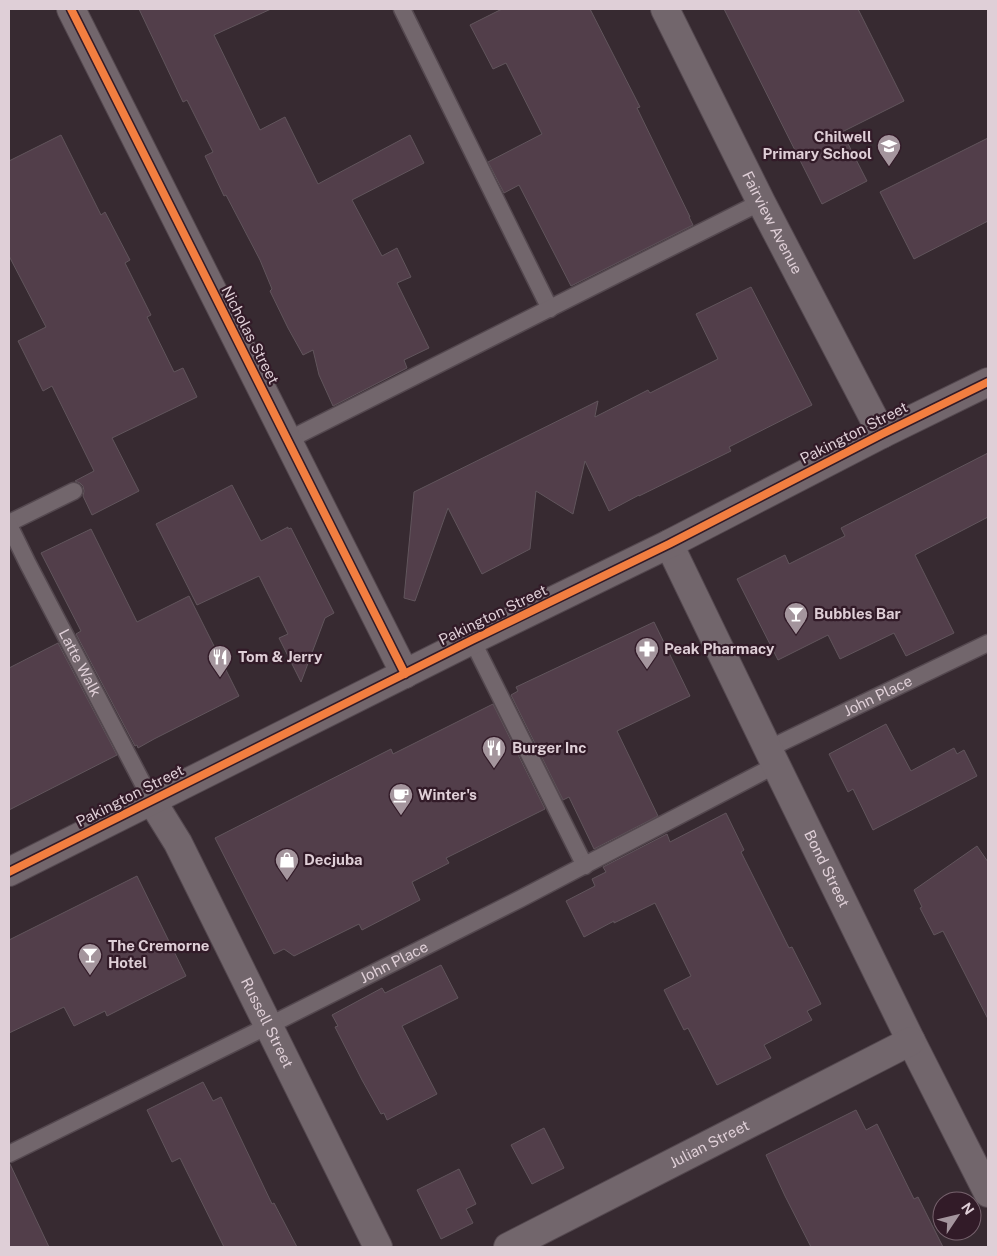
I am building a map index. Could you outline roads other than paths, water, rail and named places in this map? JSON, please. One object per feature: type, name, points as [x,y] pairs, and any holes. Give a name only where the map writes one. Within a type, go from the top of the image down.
[{"type":"street","name":"Nicholas Street","points":[[71,9],[405,674]]},
{"type":"street","name":"Fairview Avenue","points":[[665,9],[882,434]]},
{"type":"street","name":"Pakington Street","points":[[9,872],[668,544],[988,382]]},
{"type":"street","name":"Bond Street","points":[[668,544],[911,1041],[988,1193]]},
{"type":"street","name":"Russell Street","points":[[152,801],[178,843],[378,1247]]},
{"type":"street","name":"Julian Street","points":[[508,1247],[911,1041]]},
{"type":"lane","points":[[402,9],[550,309]]},
{"type":"lane","points":[[288,440],[762,202]]},
{"type":"lane","name":"Latte Walk","points":[[74,491],[9,524],[152,801]]},
{"type":"lane","points":[[472,640],[584,866]]},
{"type":"lane","name":"John Place","points":[[9,1154],[268,1026],[584,866],[772,757],[988,643]]},
{"type":"place","name":"Chilwell Primary School","points":[[889,167]]},
{"type":"place","name":"Bubbles Bar","points":[[796,635]]},
{"type":"place","name":"Peak Pharmacy","points":[[647,670]]},
{"type":"place","name":"Tom & Jerry","points":[[220,678]]},
{"type":"place","name":"Burger Inc","points":[[494,769]]},
{"type":"place","name":"Winter's","points":[[401,816]]},
{"type":"place","name":"Decjuba","points":[[287,881]]},
{"type":"place","name":"The Cremorne Hotel","points":[[90,976]]}]
